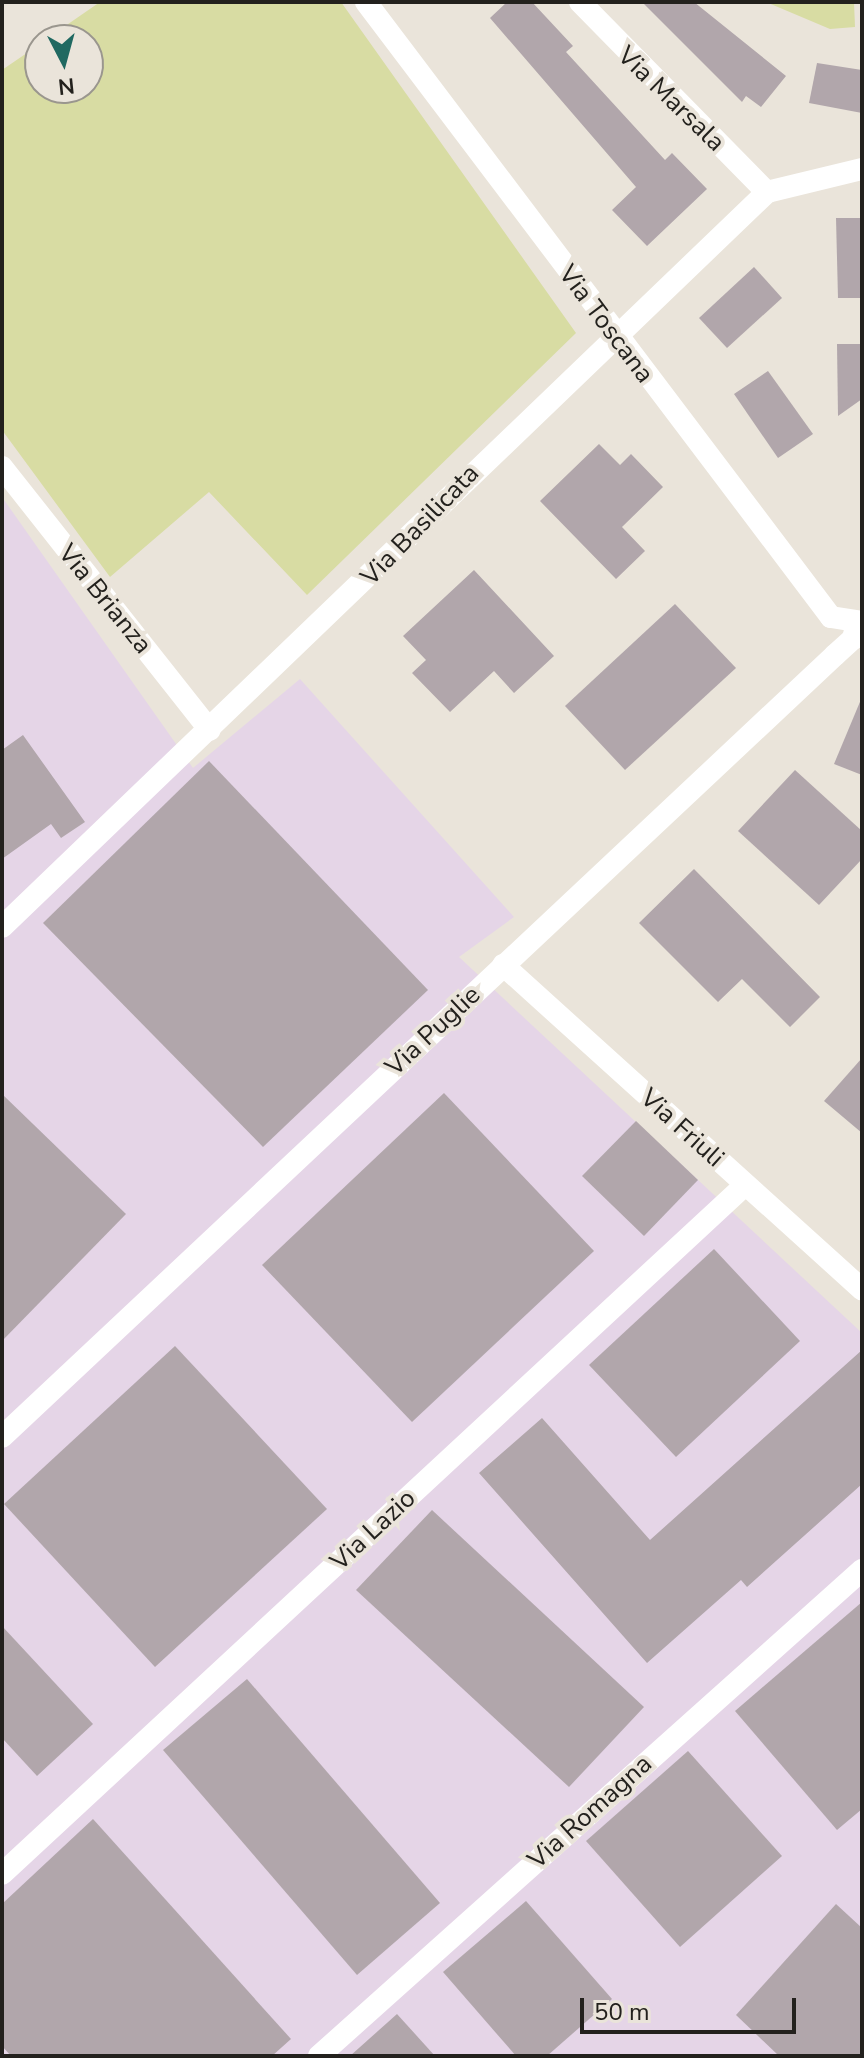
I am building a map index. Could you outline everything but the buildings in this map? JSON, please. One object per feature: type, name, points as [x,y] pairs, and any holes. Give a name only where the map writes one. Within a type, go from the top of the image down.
[{"type":"street","name":"Via Toscana","points":[[366,2],[613,335],[831,617],[859,622]]},
{"type":"street","name":"Via Marsala","points":[[580,2],[767,192]]},
{"type":"street","name":"Via Basilicata","points":[[2,927],[210,730],[613,335],[767,192],[862,169]]},
{"type":"street","name":"Via Brianza","points":[[2,467],[210,730]]},
{"type":"street","name":"Via Puglie","points":[[2,1437],[853,639],[859,622]]},
{"type":"street","name":"Via Friuli","points":[[503,965],[862,1289]]},
{"type":"street","name":"Via Lazio","points":[[2,1874],[745,1185]]},
{"type":"street","name":"Via Romagna","points":[[319,2056],[862,1570]]},
{"type":"shaded area","points":[[2,497],[193,768],[300,679],[514,917],[459,957],[862,1333],[862,2056],[2,2056]]},
{"type":"green space","points":[[100,2],[341,2],[576,333],[307,595],[209,492],[110,577],[2,430],[2,70],[24,55],[24,104],[104,104],[104,24],[68,24]]},
{"type":"green space","points":[[766,2],[854,2],[855,27],[830,29]]}]
